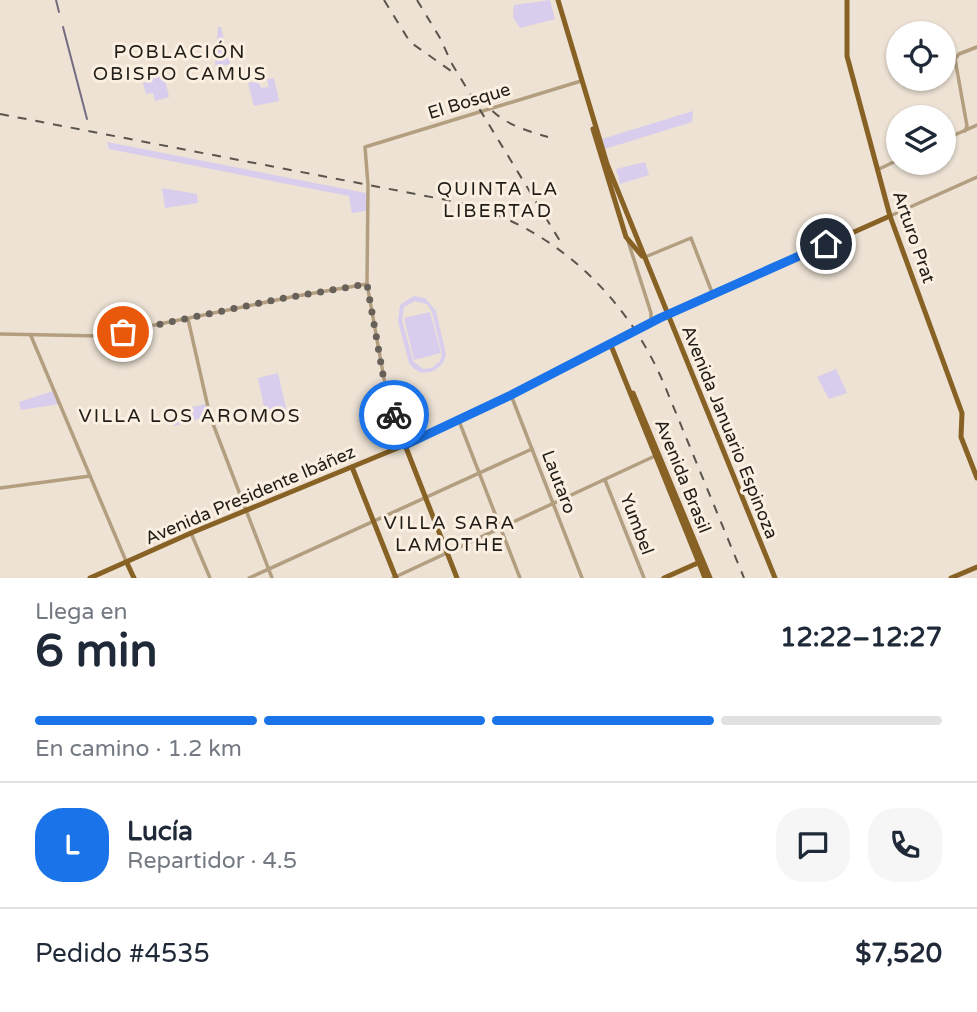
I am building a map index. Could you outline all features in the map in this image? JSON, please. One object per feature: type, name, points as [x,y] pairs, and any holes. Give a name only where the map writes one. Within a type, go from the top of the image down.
[{"type":"main road","name":"Avenida Januario Espinoza","points":[[558,0],[607,164],[775,578]]},
{"type":"main road","name":"Arturo Prat","points":[[847,0],[847,56],[877,170],[890,216],[962,413],[961,437],[977,478]]},
{"type":"main road","name":"Avenida Januario Espinoza","points":[[586,95],[594,135],[626,237],[645,257]]},
{"type":"main road","name":"Avenida Presidente Ibáñez","points":[[90,578],[191,533],[405,445],[652,323],[890,216]]},
{"type":"main road","name":"Avenida Brasil","points":[[611,343],[708,578]]},
{"type":"main road","points":[[405,445],[457,578]]},
{"type":"main road","points":[[352,467],[395,578]]},
{"type":"main road","points":[[127,563],[134,578]]},
{"type":"main road","points":[[664,578],[701,563]]},
{"type":"main road","points":[[951,578],[977,567]]},
{"type":"street","points":[[965,131],[967,126],[955,59],[977,47]]},
{"type":"street","name":"El Bosque","points":[[367,284],[368,185],[365,147],[581,81]]},
{"type":"street","points":[[956,135],[977,125]]},
{"type":"street","points":[[877,170],[886,166]]},
{"type":"street","name":"Avenida Presidente Ibáñez","points":[[890,216],[977,177]]},
{"type":"street","points":[[626,237],[652,323]]},
{"type":"street","points":[[645,257],[691,238],[713,295]]},
{"type":"street","points":[[0,334],[91,337],[367,284],[386,392],[405,445]]},
{"type":"street","points":[[188,319],[210,416],[272,578]]},
{"type":"street","points":[[30,335],[127,563]]},
{"type":"street","name":"Lautaro","points":[[509,394],[582,578]]},
{"type":"street","points":[[458,419],[520,578]]},
{"type":"street","points":[[249,578],[532,449]]},
{"type":"street","points":[[395,578],[657,455]]},
{"type":"street","points":[[0,488],[90,476]]},
{"type":"street","name":"Yumbel","points":[[605,480],[644,578]]},
{"type":"street","points":[[191,533],[210,578]]},
{"type":"shaded area","points":[[550,0],[555,19],[520,28],[513,17],[514,5]]},
{"type":"shaded area","points":[[218,27],[221,27],[230,64],[217,67],[215,64]]},
{"type":"shaded area","points":[[163,70],[169,97],[155,101],[153,93],[146,94],[143,83],[150,81],[148,73]]},
{"type":"shaded area","points":[[274,78],[279,101],[254,106],[248,83],[258,81],[261,88],[268,87],[269,90],[267,79]]},
{"type":"shaded area","points":[[693,111],[692,122],[605,149],[602,139]]},
{"type":"shaded area","points":[[107,142],[366,193],[366,211],[352,213],[349,196],[109,149]]},
{"type":"shaded area","points":[[645,162],[649,175],[620,184],[616,169]]},
{"type":"shaded area","points":[[162,188],[197,194],[198,203],[165,208]]},
{"type":"shaded area","points":[[414,296],[425,298],[436,311],[446,354],[443,363],[434,371],[422,373],[409,363],[398,321],[400,305]],"holes":[[[415,301],[427,304],[432,312],[442,354],[440,361],[432,368],[423,369],[413,361],[402,320],[404,307]]]},
{"type":"shaded area","points":[[430,312],[441,353],[414,360],[404,318]]},
{"type":"shaded area","points":[[836,369],[847,393],[829,399],[817,377]]},
{"type":"shaded area","points":[[278,373],[287,412],[266,417],[258,378]]},
{"type":"shaded area","points":[[53,391],[59,404],[21,410],[19,402]]},
{"type":"shaded area","points":[[205,404],[209,416],[174,426],[172,419],[189,414],[188,408]]},
{"type":"waterway","points":[[56,0],[59,12]]},
{"type":"waterway","points":[[63,27],[87,119]]},
{"type":"railway","points":[[384,0],[410,42],[454,73]]},
{"type":"railway","points":[[417,0],[452,64],[563,246]]},
{"type":"railway","points":[[481,97],[502,119],[548,137]]},
{"type":"railway","points":[[0,114],[457,202],[492,213],[554,246],[582,268],[607,293],[648,352],[664,384],[744,578]]},
{"type":"way so far","points":[[123,332],[279,299],[367,284],[386,392],[394,415]]},
{"type":"district","name":"POBLACIÓN OBISPO CAMUS","points":[[180,62]]},
{"type":"district","name":"QUINTA LA LIBERTAD","points":[[498,199]]},
{"type":"district","name":"VILLA LOS AROMOS","points":[[190,415]]},
{"type":"district","name":"VILLA SARA LAMOTHE","points":[[450,533]]},
{"type":"route","points":[[394,415],[405,445],[511,395],[660,318],[826,244]]}]
